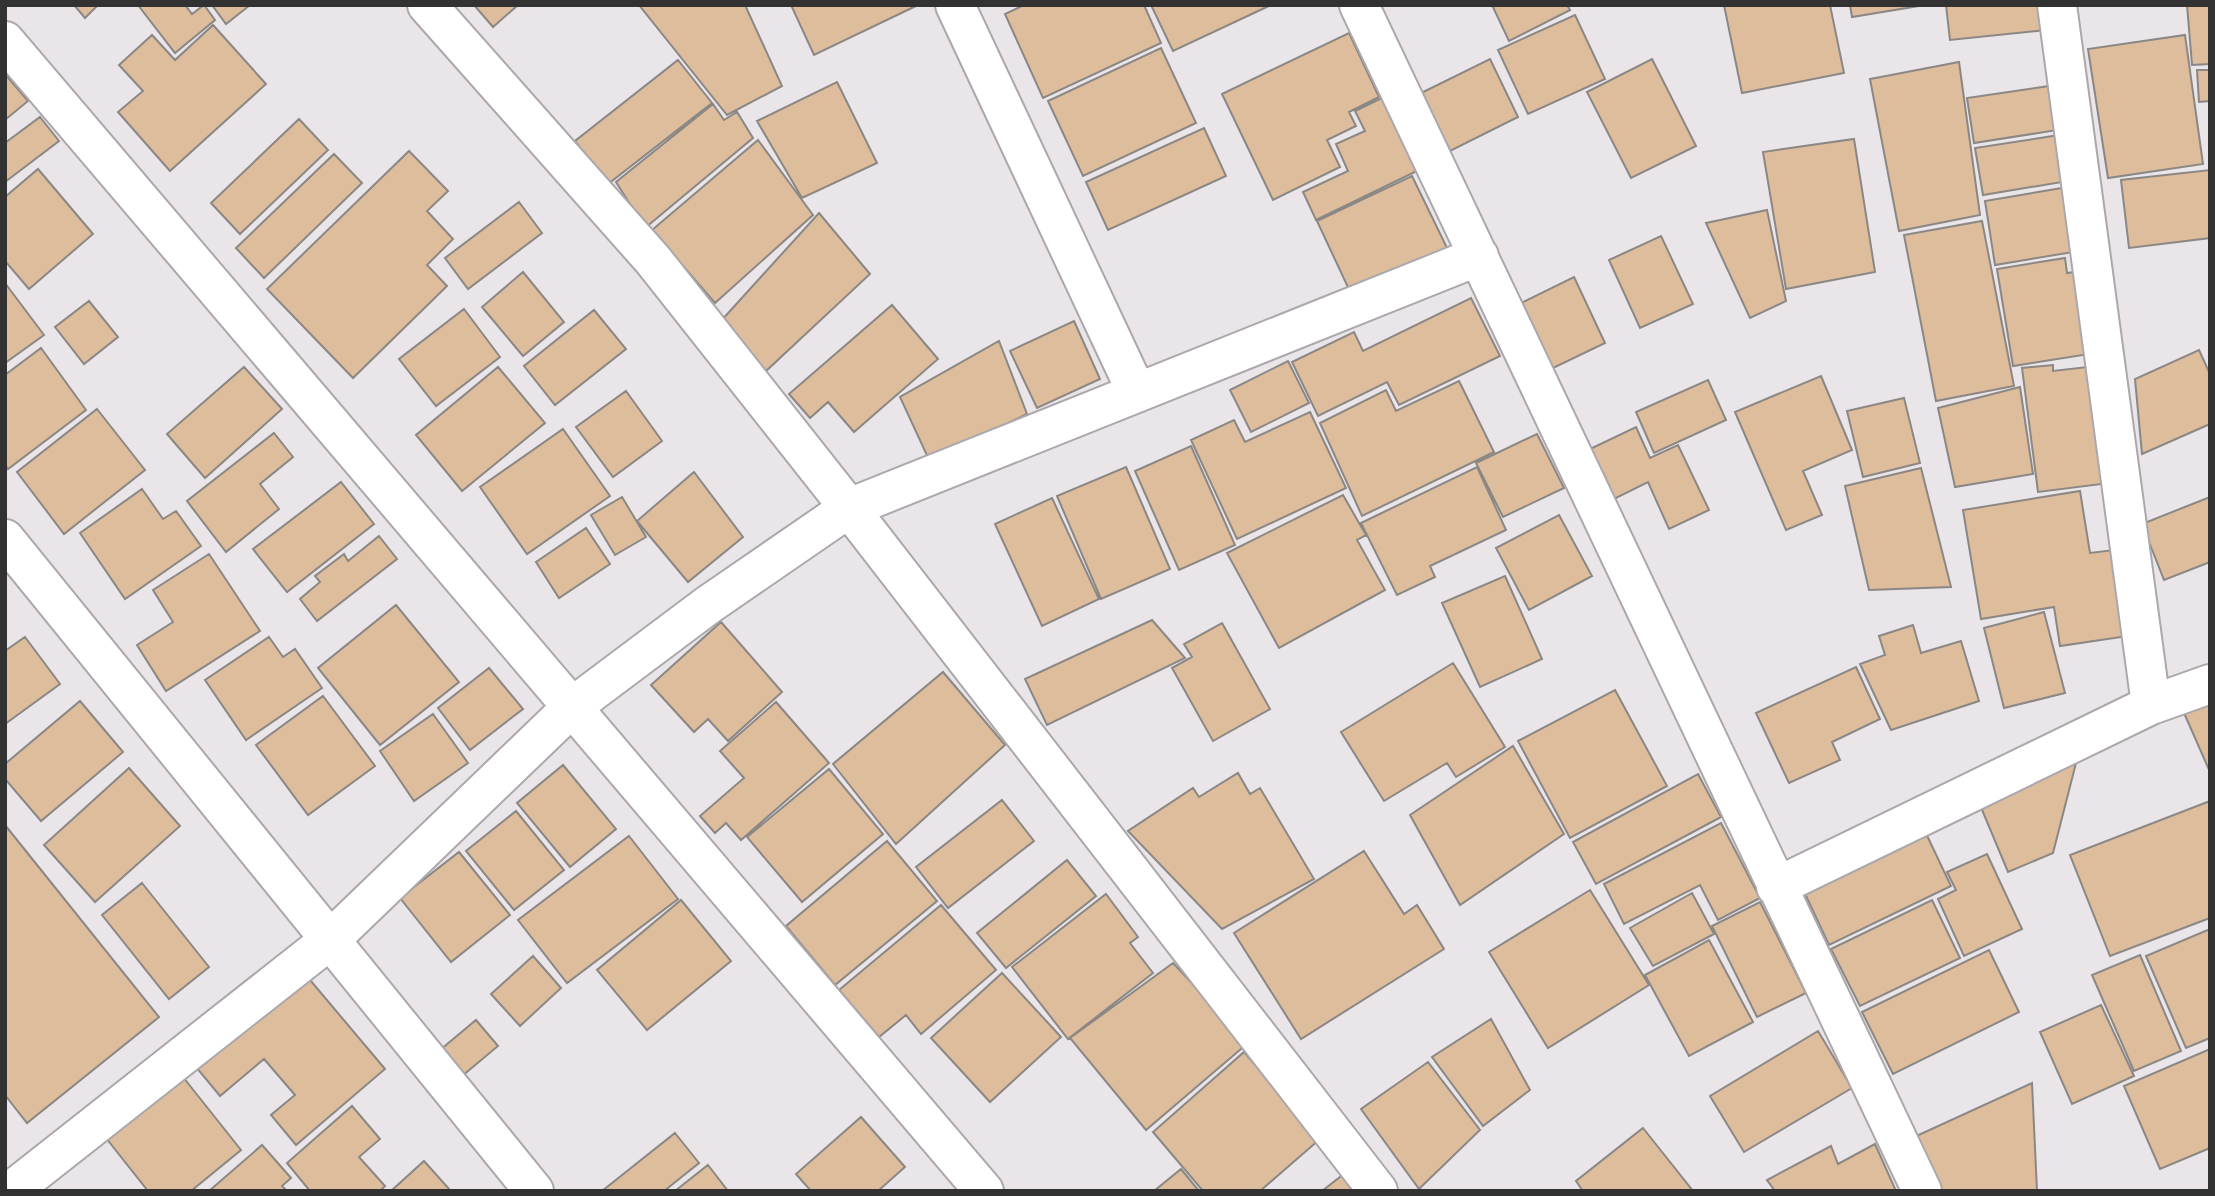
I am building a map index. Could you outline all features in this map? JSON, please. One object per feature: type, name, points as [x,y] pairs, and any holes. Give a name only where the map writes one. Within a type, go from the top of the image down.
[{"type":"street","points":[[427,5],[653,260],[849,508],[1378,1191]]},
{"type":"street","points":[[955,5],[1137,393]]},
{"type":"street","points":[[1359,5],[1922,1191]]},
{"type":"street","points":[[2057,5],[2151,705]]},
{"type":"street","points":[[5,41],[984,1191]]},
{"type":"street","points":[[25,1179],[331,939],[572,707],[708,605],[849,508],[1479,256]]},
{"type":"street","points":[[5,539],[534,1191]]},
{"type":"street","points":[[1776,887],[2151,705],[2210,684]]},
{"type":"building","points":[[74,5],[98,5],[85,18]]},
{"type":"building","points":[[138,5],[185,5],[192,14],[204,5],[215,20],[175,53]]},
{"type":"building","points":[[212,5],[250,5],[226,24]]},
{"type":"building","points":[[474,5],[518,5],[493,27]]},
{"type":"building","points":[[639,5],[745,5],[782,86],[727,115]]},
{"type":"building","points":[[791,5],[918,5],[814,55]]},
{"type":"building","points":[[1024,5],[1144,5],[1161,43],[1043,98],[1005,14]]},
{"type":"building","points":[[1151,5],[1271,5],[1173,51]]},
{"type":"building","points":[[1492,5],[1567,5],[1570,10],[1509,41]]},
{"type":"building","points":[[1724,5],[1830,5],[1844,73],[1742,93]]},
{"type":"building","points":[[1850,5],[1925,5],[1852,17]]},
{"type":"building","points":[[1946,5],[2053,5],[2055,29],[1950,40]]},
{"type":"building","points":[[2187,5],[2210,5],[2210,64],[2192,65]]},
{"type":"building","points":[[1575,15],[1605,79],[1528,114],[1498,50]]},
{"type":"building","points":[[213,25],[266,84],[170,171],[118,112],[143,91],[119,65],[152,35],[175,60]]},
{"type":"building","points":[[1349,33],[1379,97],[1349,112],[1356,126],[1327,140],[1340,167],[1273,200],[1222,94]]},
{"type":"building","points":[[2185,35],[2203,164],[2108,178],[2088,49]]},
{"type":"building","points":[[1161,48],[1196,123],[1083,176],[1048,101]]},
{"type":"building","points":[[1490,59],[1518,117],[1440,156],[1411,98]]},
{"type":"building","points":[[1652,59],[1696,146],[1631,178],[1587,92]]},
{"type":"building","points":[[678,60],[712,103],[608,184],[575,141]]},
{"type":"building","points":[[1959,62],[1980,215],[1899,231],[1870,79]]},
{"type":"building","points":[[2197,70],[2210,70],[2210,101],[2199,102]]},
{"type":"building","points":[[5,74],[28,101],[5,120]]},
{"type":"building","points":[[837,82],[877,163],[802,198],[757,121]]},
{"type":"building","points":[[2063,84],[2070,128],[1974,143],[1967,98]]},
{"type":"building","points":[[1386,96],[1421,169],[1316,220],[1303,192],[1348,171],[1336,144],[1365,131],[1355,111]]},
{"type":"building","points":[[713,104],[724,120],[737,112],[753,138],[645,228],[616,182]]},
{"type":"building","points":[[40,117],[59,141],[5,182],[5,143]]},
{"type":"building","points":[[299,119],[328,150],[240,234],[211,203]]},
{"type":"building","points":[[1204,128],[1226,176],[1108,230],[1086,182]]},
{"type":"building","points":[[2066,134],[2074,180],[1983,195],[1975,148]]},
{"type":"building","points":[[1854,139],[1875,272],[1786,289],[1763,152]]},
{"type":"building","points":[[758,140],[813,215],[715,303],[652,230]]},
{"type":"building","points":[[409,151],[448,191],[427,211],[453,239],[427,265],[447,286],[353,378],[267,289]]},
{"type":"building","points":[[334,154],[362,183],[264,278],[236,248]]},
{"type":"building","points":[[38,169],[93,234],[29,289],[5,261],[5,197]]},
{"type":"building","points":[[2210,170],[2210,238],[2129,248],[2121,180]]},
{"type":"building","points":[[1412,176],[1449,252],[1353,298],[1317,221]]},
{"type":"building","points":[[2074,186],[2085,250],[1995,265],[1985,201]]},
{"type":"building","points":[[519,202],[542,233],[468,289],[445,258]]},
{"type":"building","points":[[1767,210],[1786,301],[1750,318],[1706,223]]},
{"type":"building","points":[[819,213],[870,274],[766,371],[720,322]]},
{"type":"building","points":[[1982,221],[2014,386],[1936,401],[1904,235]]},
{"type":"building","points":[[1661,236],[1693,304],[1640,328],[1609,260]]},
{"type":"building","points":[[2065,258],[2067,273],[2089,270],[2102,352],[2013,366],[1997,269]]},
{"type":"building","points":[[523,272],[564,322],[523,356],[482,307]]},
{"type":"building","points":[[1574,277],[1605,343],[1549,370],[1517,305]]},
{"type":"building","points":[[5,283],[44,335],[5,363]]},
{"type":"building","points":[[1471,298],[1500,356],[1399,405],[1387,382],[1318,416],[1292,362],[1354,332],[1363,351]]},
{"type":"building","points":[[89,301],[118,337],[84,364],[55,327]]},
{"type":"building","points":[[892,305],[938,359],[854,432],[828,402],[810,418],[789,394]]},
{"type":"building","points":[[464,309],[500,357],[436,406],[399,359]]},
{"type":"building","points":[[594,310],[626,349],[555,405],[524,366]]},
{"type":"building","points":[[1074,321],[1100,379],[1037,408],[1010,351]]},
{"type":"building","points":[[999,341],[1027,414],[930,462],[900,397]]},
{"type":"building","points":[[41,348],[86,410],[8,469],[5,465],[5,375]]},
{"type":"building","points":[[2199,350],[2210,374],[2210,424],[2142,454],[2135,379]]},
{"type":"building","points":[[1288,361],[1309,403],[1251,432],[1230,390]]},
{"type":"building","points":[[2053,365],[2053,371],[2096,366],[2110,483],[2038,492],[2022,368]]},
{"type":"building","points":[[244,367],[282,409],[205,478],[167,434]]},
{"type":"building","points":[[498,367],[545,423],[462,491],[416,435]]},
{"type":"building","points":[[1821,376],[1852,450],[1803,471],[1822,515],[1786,530],[1735,412]]},
{"type":"building","points":[[1708,380],[1726,420],[1654,453],[1636,412]]},
{"type":"building","points":[[1459,381],[1494,452],[1362,516],[1320,423],[1386,390],[1396,411]]},
{"type":"building","points":[[2020,387],[2033,474],[1955,487],[1938,408]]},
{"type":"building","points":[[626,391],[662,441],[613,477],[576,427]]},
{"type":"building","points":[[1904,398],[1920,463],[1863,477],[1847,411]]},
{"type":"building","points":[[97,409],[145,470],[64,534],[17,472]]},
{"type":"building","points":[[1310,412],[1346,488],[1237,539],[1191,440],[1234,420],[1245,442]]},
{"type":"building","points":[[1636,427],[1650,458],[1678,445],[1709,510],[1669,529],[1648,482],[1612,500],[1588,450]]},
{"type":"building","points":[[563,429],[610,496],[527,554],[480,487]]},
{"type":"building","points":[[274,433],[293,457],[260,484],[279,509],[226,552],[187,501]]},
{"type":"building","points":[[1537,434],[1564,488],[1503,517],[1476,463]]},
{"type":"building","points":[[1191,446],[1235,545],[1179,570],[1135,471]]},
{"type":"building","points":[[1126,467],[1170,569],[1101,599],[1057,496]]},
{"type":"building","points":[[1477,467],[1506,530],[1430,566],[1435,577],[1397,595],[1361,523]]},
{"type":"building","points":[[1921,468],[1951,587],[1869,590],[1845,486]]},
{"type":"building","points":[[694,472],[743,537],[688,582],[637,521]]},
{"type":"building","points":[[341,482],[374,524],[287,592],[253,549]]},
{"type":"building","points":[[142,489],[163,519],[176,511],[201,546],[125,599],[80,533]]},
{"type":"building","points":[[2080,491],[2090,553],[2114,550],[2128,636],[2060,646],[2054,607],[1981,619],[1963,510]]},
{"type":"building","points":[[1343,495],[1366,535],[1357,540],[1385,590],[1279,648],[1227,553]]},
{"type":"building","points":[[622,497],[646,537],[615,555],[591,515]]},
{"type":"building","points":[[2210,497],[2210,562],[2164,580],[2142,524]]},
{"type":"building","points":[[1052,498],[1099,599],[1042,626],[995,524]]},
{"type":"building","points":[[1559,515],[1592,576],[1529,610],[1496,548]]},
{"type":"building","points":[[586,528],[610,564],[559,598],[536,562]]},
{"type":"building","points":[[379,536],[397,559],[317,621],[300,599],[320,582],[315,576],[344,554],[348,561]]},
{"type":"building","points":[[209,554],[260,631],[166,691],[137,645],[173,622],[153,590]]},
{"type":"building","points":[[1505,576],[1542,659],[1480,687],[1442,603]]},
{"type":"building","points":[[396,605],[459,682],[380,745],[318,668]]},
{"type":"building","points":[[2044,612],[2065,693],[2004,708],[1984,628]]},
{"type":"building","points":[[1152,620],[1185,658],[1047,725],[1025,679]]},
{"type":"building","points":[[721,622],[782,692],[728,741],[708,719],[694,732],[651,685]]},
{"type":"building","points":[[1222,623],[1270,709],[1213,741],[1172,668],[1192,657],[1184,644]]},
{"type":"building","points":[[1913,625],[1921,653],[1961,641],[1979,701],[1891,730],[1860,664],[1885,655],[1879,636]]},
{"type":"building","points":[[25,637],[60,684],[5,724],[5,651]]},
{"type":"building","points":[[269,637],[283,657],[295,649],[322,688],[246,740],[205,680]]},
{"type":"building","points":[[1453,663],[1505,747],[1456,777],[1447,763],[1384,801],[1341,732]]},
{"type":"building","points":[[1856,667],[1880,719],[1832,742],[1840,760],[1789,783],[1756,713]]},
{"type":"building","points":[[489,668],[523,709],[470,750],[438,708]]},
{"type":"building","points":[[943,672],[1005,745],[896,844],[833,764]]},
{"type":"building","points":[[1615,690],[1667,786],[1570,838],[1518,741]]},
{"type":"building","points":[[323,696],[375,766],[308,815],[256,745]]},
{"type":"building","points":[[80,701],[123,752],[41,821],[5,779],[5,764]]},
{"type":"building","points":[[776,702],[829,763],[741,840],[726,823],[715,833],[700,816],[744,778],[720,751]]},
{"type":"building","points":[[2210,703],[2210,772],[2184,713]]},
{"type":"building","points":[[433,714],[468,763],[414,801],[380,751]]},
{"type":"building","points":[[1513,746],[1564,834],[1460,905],[1410,815]]},
{"type":"building","points":[[2076,763],[2053,853],[2008,872],[1980,805]]},
{"type":"building","points":[[563,765],[616,829],[570,867],[517,803]]},
{"type":"building","points":[[129,768],[180,826],[95,902],[44,845]]},
{"type":"building","points":[[829,769],[883,834],[802,902],[747,837]]},
{"type":"building","points":[[1238,773],[1250,794],[1260,788],[1314,879],[1222,929],[1128,831],[1193,788],[1199,797]]},
{"type":"building","points":[[1698,774],[1721,817],[1596,884],[1573,842]]},
{"type":"building","points":[[1002,800],[1034,841],[948,908],[916,867]]},
{"type":"building","points":[[2210,801],[2210,918],[2110,956],[2070,855]]},
{"type":"building","points":[[516,811],[564,870],[514,910],[466,851]]},
{"type":"building","points":[[1721,823],[1760,898],[1718,920],[1700,885],[1624,924],[1604,884]]},
{"type":"building","points":[[5,825],[159,1017],[27,1123],[5,1095]]},
{"type":"building","points":[[1922,825],[1951,886],[1829,945],[1800,883]]},
{"type":"building","points":[[629,836],[678,899],[567,983],[518,920]]},
{"type":"building","points":[[887,841],[937,901],[835,985],[786,926]]},
{"type":"building","points":[[1364,851],[1404,914],[1417,905],[1444,949],[1301,1039],[1234,933]]},
{"type":"building","points":[[459,852],[510,915],[451,962],[400,898]]},
{"type":"building","points":[[1987,854],[2022,929],[1964,956],[1938,899],[1956,890],[1947,872]]},
{"type":"building","points":[[1067,860],[1096,896],[1006,968],[977,933]]},
{"type":"building","points":[[142,883],[209,967],[169,999],[102,915]]},
{"type":"building","points":[[1590,890],[1649,985],[1548,1048],[1489,952]]},
{"type":"building","points":[[1692,893],[1714,934],[1653,966],[1630,928]]},
{"type":"building","points":[[1106,894],[1138,937],[1130,943],[1153,973],[1068,1039],[1012,967]]},
{"type":"building","points":[[681,900],[731,961],[647,1030],[597,970]]},
{"type":"building","points":[[1932,900],[1960,958],[1860,1006],[1831,949]]},
{"type":"building","points":[[1760,902],[1806,993],[1757,1017],[1712,926]]},
{"type":"building","points":[[941,905],[996,970],[921,1034],[906,1015],[879,1037],[839,990]]},
{"type":"building","points":[[2210,929],[2210,1038],[2186,1048],[2146,956]]},
{"type":"building","points":[[1709,940],[1753,1022],[1689,1056],[1645,975]]},
{"type":"building","points":[[1989,950],[2019,1012],[1893,1074],[1862,1012]]},
{"type":"building","points":[[2140,955],[2181,1051],[2134,1071],[2092,975]]},
{"type":"building","points":[[533,956],[561,988],[520,1026],[491,994]]},
{"type":"building","points":[[1173,963],[1248,1043],[1146,1130],[1070,1038]]},
{"type":"building","points":[[1002,973],[1061,1037],[990,1102],[931,1038]]},
{"type":"building","points":[[305,974],[385,1069],[296,1145],[271,1115],[295,1095],[264,1059],[220,1096],[191,1061]]},
{"type":"building","points":[[2101,1005],[2134,1076],[2072,1104],[2040,1032]]},
{"type":"building","points":[[1491,1019],[1530,1090],[1483,1126],[1432,1057]]},
{"type":"building","points":[[476,1020],[498,1046],[456,1081],[434,1055]]},
{"type":"building","points":[[1818,1031],[1852,1088],[1744,1152],[1710,1096]]},
{"type":"building","points":[[2210,1049],[2210,1148],[2160,1169],[2124,1086]]},
{"type":"building","points":[[1244,1052],[1320,1139],[1260,1191],[1203,1191],[1153,1132]]},
{"type":"building","points":[[1428,1062],[1480,1130],[1419,1189],[1361,1109]]},
{"type":"building","points":[[183,1077],[241,1150],[191,1191],[148,1191],[106,1138]]},
{"type":"building","points":[[2032,1083],[2037,1191],[1938,1191],[1912,1138]]},
{"type":"building","points":[[352,1106],[380,1139],[359,1157],[385,1186],[380,1191],[310,1191],[287,1163]]},
{"type":"building","points":[[861,1117],[905,1167],[878,1191],[811,1191],[796,1174]]},
{"type":"building","points":[[1643,1128],[1693,1191],[1583,1191],[1576,1181]]},
{"type":"building","points":[[675,1133],[699,1163],[664,1191],[602,1191]]},
{"type":"building","points":[[1875,1144],[1896,1191],[1775,1191],[1767,1180],[1831,1146],[1838,1164]]},
{"type":"building","points":[[262,1145],[291,1178],[282,1186],[287,1191],[209,1191]]},
{"type":"building","points":[[424,1161],[450,1190],[391,1191]]},
{"type":"building","points":[[708,1165],[728,1191],[675,1191]]},
{"type":"building","points":[[1181,1169],[1199,1191],[1154,1191]]},
{"type":"building","points":[[1349,1170],[1365,1191],[1322,1191]]}]
